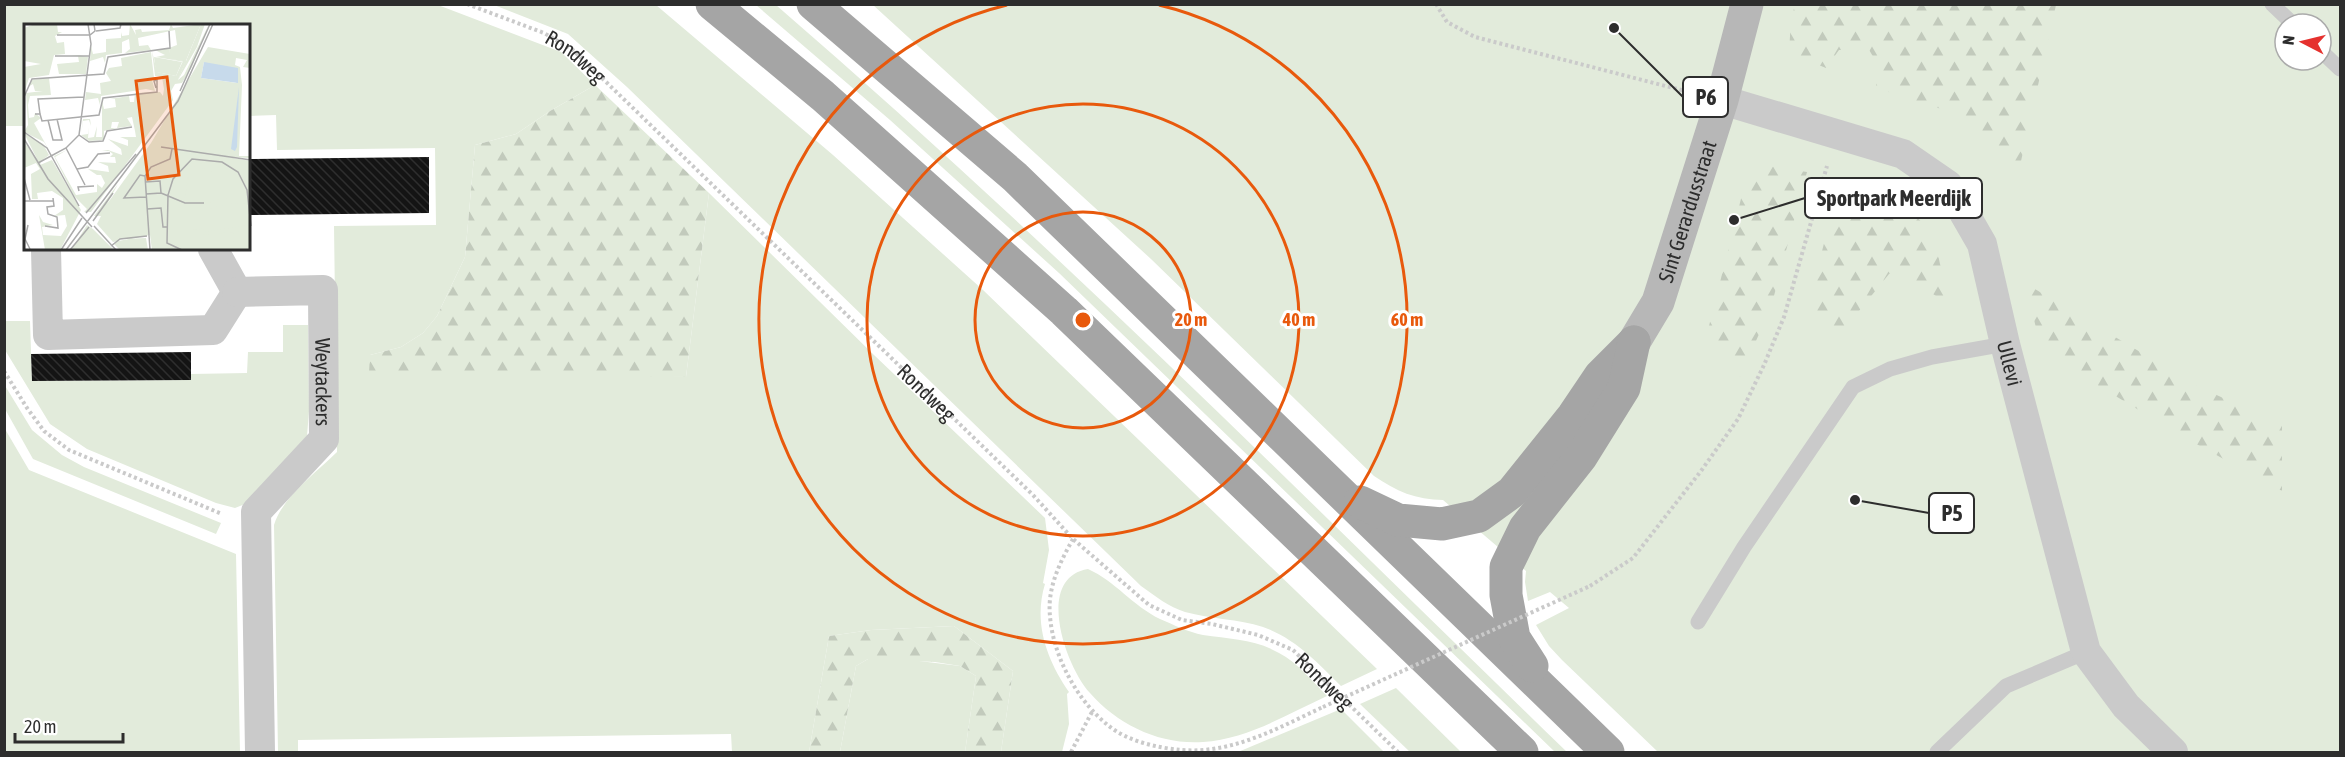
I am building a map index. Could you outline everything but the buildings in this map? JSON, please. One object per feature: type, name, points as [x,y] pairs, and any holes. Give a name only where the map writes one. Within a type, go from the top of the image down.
[{"type":"main road","points":[[712,4],[823,96],[1064,311],[1522,753]]},
{"type":"main road","points":[[813,4],[1015,177],[1608,753]]},
{"type":"main road","points":[[1340,493],[1398,520],[1442,524],[1479,516],[1512,492],[1573,416],[1600,376],[1634,342]]},
{"type":"main road","points":[[1553,699],[1514,638],[1506,595],[1506,567],[1525,528],[1581,457],[1624,388],[1634,342]]},
{"type":"street","name":"Sint Gerardusstraat","points":[[1634,342],[1658,302],[1722,99],[1747,4]]},
{"type":"street","name":"Ullevi","points":[[1722,99],[1903,154],[1948,185],[1968,216],[1982,244],[2005,344],[2086,652],[2126,706],[2173,753]]},
{"type":"street","points":[[46,250],[48,335],[213,330],[237,292],[214,250]]},
{"type":"street","name":"Weytackers","points":[[237,292],[324,290],[324,439],[256,512],[260,753]]},
{"type":"lane","points":[[1698,622],[1744,547],[1853,387],[1890,369],[1932,357],[2005,344]]},
{"type":"lane","points":[[1937,753],[2006,686],[2086,652]]},
{"type":"path","name":"Rondweg","points":[[467,4],[544,33],[573,50],[1033,495],[1073,539],[1149,605],[1182,620],[1212,624],[1258,635],[1293,650],[1398,753]]},
{"type":"path","points":[[1436,4],[1447,22],[1475,37],[1662,87],[1722,99]]},
{"type":"path","points":[[1073,539],[1057,569],[1049,614],[1055,647],[1070,678],[1092,710],[1110,727],[1133,738],[1168,748],[1194,750],[1217,748],[1252,740],[1590,586],[1633,558],[1701,471],[1738,419],[1784,317],[1836,134]]},
{"type":"path","points":[[4,370],[44,431],[69,450],[245,523],[256,524]]},
{"type":"path","points":[[1071,753],[1092,710]]},
{"type":"green space","points":[[4,5],[438,5],[561,52],[595,85],[516,134],[475,145],[465,257],[437,316],[423,333],[401,347],[370,355],[686,377],[709,193],[1045,518],[1049,550],[1043,583],[1045,584],[1041,613],[1042,627],[1044,641],[1054,667],[1069,692],[1067,694],[1069,724],[1062,752],[1001,752],[1013,671],[954,626],[871,630],[829,636],[809,752],[732,752],[731,734],[298,740],[298,752],[278,752],[274,525],[278,514],[292,495],[337,452],[334,226],[436,225],[435,148],[277,150],[276,115],[250,116],[250,24],[24,24],[24,126],[5,126]]},
{"type":"green space","points":[[494,5],[656,5],[833,155],[983,290],[1377,669],[1341,686],[1296,644],[1275,632],[1254,624],[1179,610],[1141,586],[627,87],[568,34]]},
{"type":"green space","points":[[756,5],[776,5],[979,186],[1275,467],[1567,752],[1555,752],[1059,273],[890,120]]},
{"type":"green space","points":[[873,5],[2340,5],[2340,752],[1658,752],[1562,660],[1549,646],[1536,625],[1569,608],[1550,592],[1528,601],[1526,571],[1443,500],[1407,494],[1374,476],[1151,259]]},
{"type":"green space","points":[[1795,5],[2056,5],[2019,170],[1989,136],[1963,116],[1876,88],[1878,65],[1868,48],[1839,50],[1826,68],[1789,53],[1791,19]]},
{"type":"green space","points":[[595,85],[709,193],[686,377],[369,373],[370,355],[401,347],[423,333],[437,316],[465,257],[475,145],[516,134]]},
{"type":"green space","points":[[1750,163],[1807,172],[1771,307],[1740,377],[1707,334]]},
{"type":"green space","points":[[1845,178],[1905,207],[1917,217],[1934,244],[1944,280],[1945,296],[1936,296],[1897,271],[1889,274],[1842,332],[1828,329],[1816,322],[1812,314],[1814,288],[1829,225]]},
{"type":"green space","points":[[2025,283],[2197,386],[2282,425],[2282,491],[2189,440],[2042,352]]},
{"type":"green space","points":[[4,316],[5,321],[30,321],[32,381],[191,380],[191,374],[247,373],[248,352],[283,352],[283,325],[308,325],[307,436],[245,504],[235,508],[216,503],[87,449],[50,424],[5,350]]},
{"type":"green space","points":[[4,384],[32,430],[62,455],[84,467],[221,523],[216,534],[33,459],[5,409]]},
{"type":"green space","points":[[5,429],[29,470],[236,554],[240,752],[5,752]]},
{"type":"green space","points":[[1088,569],[1107,580],[1150,614],[1160,619],[1197,634],[1242,640],[1270,648],[1299,667],[1327,696],[1267,725],[1219,740],[1187,742],[1141,731],[1113,715],[1090,693],[1072,664],[1065,645],[1060,625],[1059,605],[1062,589],[1072,576]]},
{"type":"green space","points":[[954,626],[1013,671],[1001,752],[965,752],[976,676],[960,666],[935,662],[868,659],[856,666],[840,752],[809,752],[829,636],[871,630]]},
{"type":"green space","points":[[868,659],[903,659],[960,666],[976,676],[965,752],[840,752],[856,666]]},
{"type":"green space","points":[[1396,688],[1461,752],[1410,752],[1360,704]]},
{"type":"green space","points":[[1341,709],[1384,752],[1238,752]]},
{"type":"place","name":"P6","points":[[1614,28]]},
{"type":"place","name":"Sportpark Meerdijk","points":[[1734,220]]},
{"type":"place","name":"P5","points":[[1855,500]]}]
